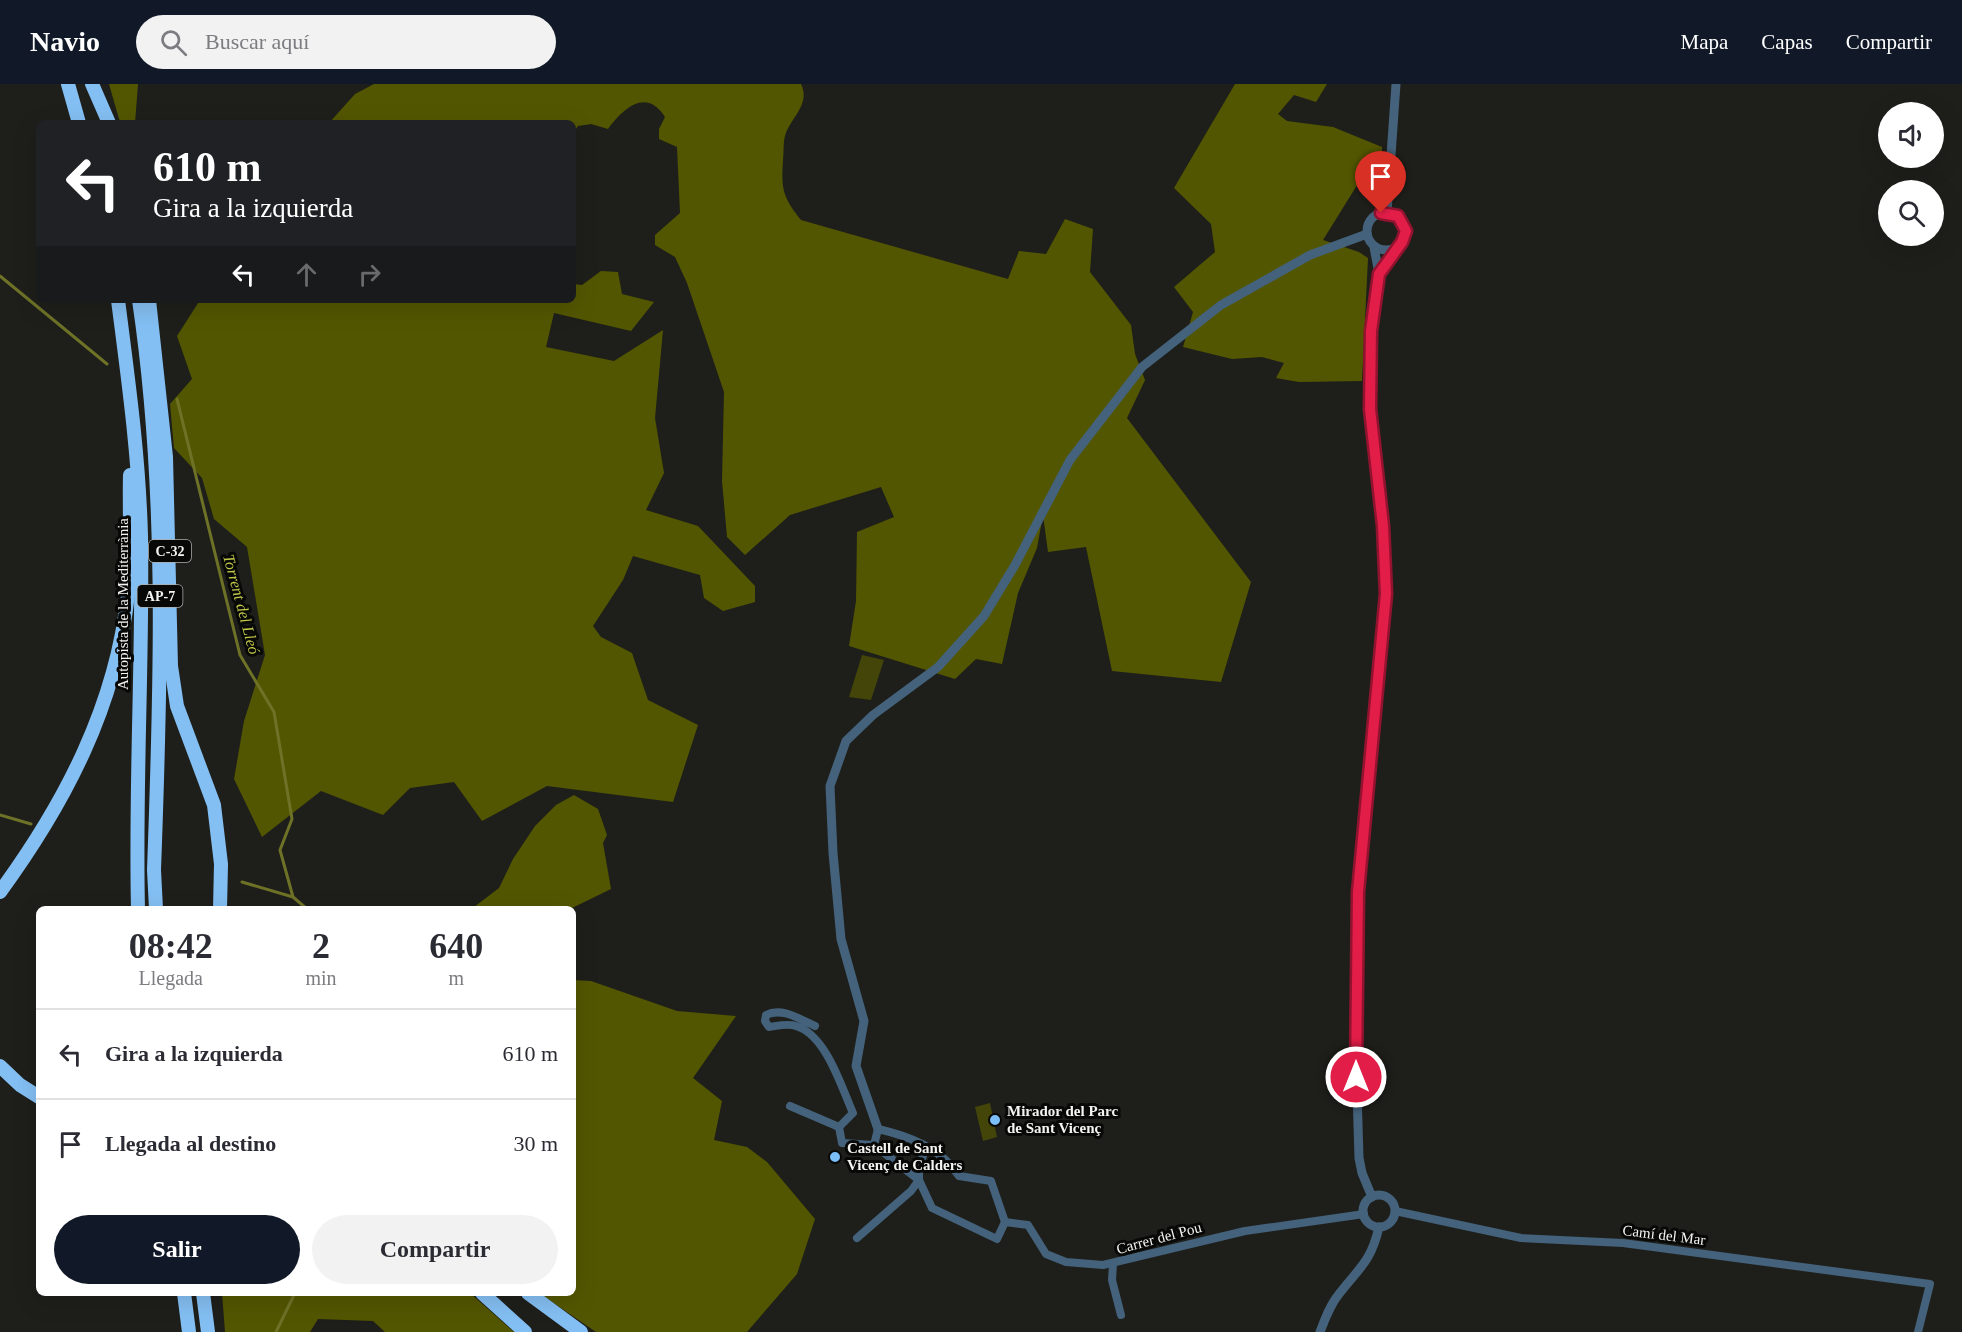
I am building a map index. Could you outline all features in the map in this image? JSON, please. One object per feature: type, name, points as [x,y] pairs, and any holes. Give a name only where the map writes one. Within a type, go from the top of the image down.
[{"type":"highway","points":[[69,84],[78,120]]},
{"type":"highway","points":[[91,84],[100,120]]},
{"type":"highway","points":[[91,84],[108,120]]},
{"type":"highway","name":"Autopista de la Mediterrània","points":[[118,303],[136,439],[141,533],[137,798],[138,906]]},
{"type":"highway","name":"AP-7","points":[[139,303],[152,400],[160,541],[154,870],[156,906]]},
{"type":"highway","name":"C-32","points":[[149,303],[166,457],[171,666],[177,706],[214,805],[221,864],[220,906]]},
{"type":"highway","name":"C-32","points":[[0,892],[64,796],[89,744],[112,675],[124,622],[130,568],[130,393]]},
{"type":"highway","points":[[0,1066],[36,1095]]},
{"type":"highway","points":[[184,1296],[189,1332]]},
{"type":"highway","points":[[203,1296],[208,1332]]},
{"type":"highway","points":[[485,1296],[525,1332]]},
{"type":"highway","points":[[532,1296],[581,1332]]},
{"type":"street","points":[[1387,212],[1396,84]]},
{"type":"street","points":[[1372,1197],[1362,1173],[1359,1158],[1356,1057],[1358,892],[1386,594],[1369,367],[1379,274],[1374,246],[1367,234],[1372,218],[1387,212],[1398,216],[1405,225],[1405,237],[1379,274]]},
{"type":"street","points":[[874,1145],[878,1129],[856,1066],[864,1021],[841,939],[833,853],[830,786],[846,741],[873,715],[938,667],[984,616],[1016,565],[1070,460],[1142,367],[1221,305],[1310,255],[1367,234]]},
{"type":"street","points":[[1374,246],[1384,250],[1398,247]]},
{"type":"street","points":[[814,1026],[788,1014],[772,1011],[766,1015],[765,1021],[769,1026],[794,1024],[808,1030],[826,1053],[854,1113],[839,1127]]},
{"type":"street","points":[[790,1106],[839,1127]]},
{"type":"street","points":[[839,1127],[842,1143],[874,1145],[919,1180]]},
{"type":"street","points":[[878,1129],[910,1136],[951,1163],[959,1176],[991,1181],[1005,1222],[997,1239],[932,1208],[919,1180],[919,1166],[926,1148]]},
{"type":"street","points":[[857,1238],[911,1191],[919,1180]]},
{"type":"street","points":[[1320,1332],[1339,1294],[1362,1269],[1370,1255],[1379,1227],[1392,1220],[1395,1211],[1387,1197],[1372,1197],[1365,1204],[1364,1214],[1369,1223],[1379,1227]]},
{"type":"street","name":"Camí del Mar","points":[[1395,1211],[1521,1238],[1623,1243],[1930,1284],[1917,1332]]},
{"type":"street","name":"Carrer del Pou","points":[[1005,1222],[1028,1225],[1046,1254],[1066,1262],[1113,1264],[1245,1231],[1364,1214]]},
{"type":"street","points":[[1113,1264],[1112,1280],[1121,1315]]},
{"type":"shaded area","points":[[109,84],[138,84],[135,120],[119,119]]},
{"type":"shaded area","points":[[374,84],[801,84],[802,105],[784,139],[782,179],[784,193],[801,220],[1008,279],[1019,251],[1046,254],[1065,219],[1093,229],[1090,272],[1131,325],[1135,354],[1145,380],[1127,418],[1251,582],[1221,682],[1112,671],[1086,547],[1048,552],[1043,515],[1037,548],[1018,593],[1002,664],[976,659],[955,679],[849,646],[856,601],[857,532],[894,517],[881,487],[790,515],[745,555],[727,537],[722,481],[724,392],[687,283],[675,257],[655,245],[655,235],[680,213],[677,147],[659,139],[659,129],[665,117],[658,108],[650,103],[635,104],[621,114],[608,129],[591,124],[578,126],[576,129],[576,120],[332,120],[355,94]]},
{"type":"shaded area","points":[[1235,84],[1327,84],[1316,102],[1294,95],[1278,114],[1287,121],[1333,127],[1382,147],[1382,160],[1359,182],[1323,240],[1359,252],[1368,258],[1362,381],[1299,382],[1276,378],[1284,363],[1262,357],[1232,359],[1183,347],[1193,312],[1174,287],[1215,252],[1211,224],[1174,188]]},
{"type":"shaded area","points":[[601,271],[618,272],[622,294],[654,302],[631,331],[554,313],[546,347],[614,361],[663,330],[655,418],[664,473],[646,510],[698,526],[755,586],[755,602],[723,611],[704,598],[700,575],[633,556],[623,580],[593,626],[601,637],[632,653],[648,700],[698,725],[673,802],[547,786],[482,821],[454,782],[410,788],[383,815],[321,791],[262,837],[234,779],[244,721],[265,655],[247,547],[214,519],[202,478],[174,448],[170,404],[192,379],[177,336],[198,303],[576,303],[576,284],[582,285]]},
{"type":"shaded area","points":[[862,655],[884,660],[871,700],[849,697]]},
{"type":"shaded area","points":[[574,795],[598,809],[607,835],[603,843],[611,889],[576,906],[475,906],[499,888],[513,859],[535,826],[556,805]]},
{"type":"shaded area","points":[[576,980],[591,981],[677,1011],[736,1016],[693,1078],[722,1101],[714,1140],[747,1147],[767,1162],[815,1219],[797,1274],[747,1332],[596,1332],[543,1296],[576,1296]]},
{"type":"shaded area","points":[[990,1103],[997,1137],[983,1141],[975,1107]]},
{"type":"shaded area","points":[[222,1296],[473,1296],[514,1332],[385,1332],[373,1321],[318,1319],[310,1332],[225,1332]]},
{"type":"waterway","name":"Torrent del Lleó","points":[[0,276],[107,364]]},
{"type":"waterway","name":"Torrent del Lleó","points":[[177,399],[240,655],[274,712],[292,819],[280,850],[293,897],[304,906]]},
{"type":"waterway","points":[[0,815],[31,824]]},
{"type":"waterway","points":[[242,882],[293,897]]},
{"type":"waterway","name":"Torrent del Lleó","points":[[276,1332],[294,1296]]},
{"type":"place","name":"Mirador del Parc de Sant Vicenç","points":[[995,1120]]},
{"type":"place","name":"Castell de Sant Vicenç de Calders","points":[[835,1157]]},
{"type":"route","points":[[1356,1077],[1358,892],[1373,720],[1382,657],[1386,594],[1383,526],[1370,409],[1371,331],[1379,274],[1402,242],[1406,231],[1405,225],[1398,216],[1393,213],[1381,213]]}]
